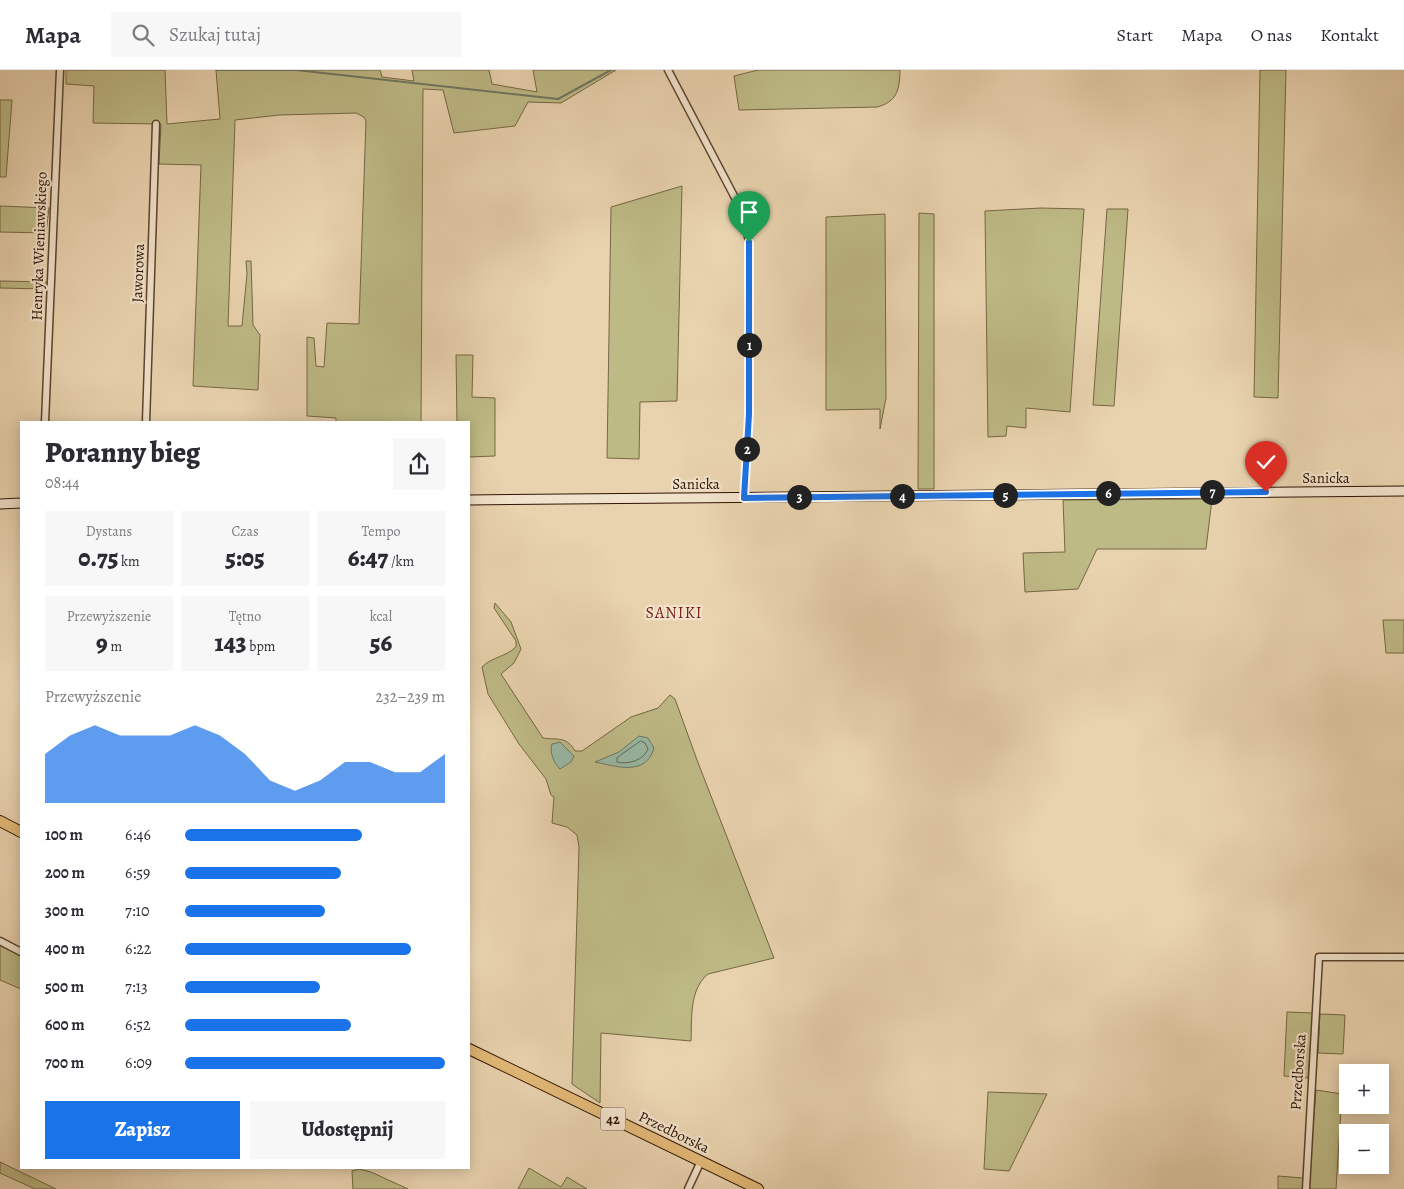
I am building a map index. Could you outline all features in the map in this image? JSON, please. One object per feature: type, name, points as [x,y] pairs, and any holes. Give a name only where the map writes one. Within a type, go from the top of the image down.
[{"type":"main road","points":[[0,822],[20,832]]},
{"type":"main road","name":"Przedborska","points":[[470,1048],[758,1189]]},
{"type":"street","name":"Henryka Wieniawskiego","points":[[45,421],[60,70]]},
{"type":"street","points":[[668,70],[744,215],[749,242],[749,414],[744,498]]},
{"type":"street","name":"Jaworowa","points":[[146,421],[156,124]]},
{"type":"street","name":"Sanicka","points":[[470,500],[1404,491]]},
{"type":"street","points":[[0,504],[20,503]]},
{"type":"street","points":[[0,941],[20,951]]},
{"type":"street","name":"Przedborska","points":[[1306,1189],[1319,957],[1404,957]]},
{"type":"street","points":[[688,1189],[701,1161]]},
{"type":"shaded area","points":[[66,70],[165,70],[167,124],[220,119],[216,70],[380,70],[382,77],[414,81],[412,70],[489,70],[492,84],[537,92],[533,70],[616,70],[561,103],[528,102],[515,126],[454,133],[443,90],[423,89],[421,421],[336,421],[336,418],[307,416],[307,337],[314,338],[316,366],[324,367],[327,323],[359,324],[366,121],[364,117],[356,113],[279,115],[235,120],[228,326],[242,326],[247,274],[246,261],[251,261],[253,325],[260,335],[258,390],[193,386],[201,165],[159,164],[161,124],[93,123],[94,86],[66,84]]},
{"type":"shaded area","points":[[758,70],[900,70],[896,94],[889,102],[877,107],[739,110],[734,76]]},
{"type":"shaded area","points":[[1260,70],[1286,70],[1278,398],[1254,397]]},
{"type":"shaded area","points":[[0,100],[12,100],[6,177],[0,177]]},
{"type":"shaded area","points":[[682,186],[677,401],[640,402],[639,459],[607,458],[611,207]]},
{"type":"shaded area","points":[[0,206],[49,208],[46,233],[0,232]]},
{"type":"shaded area","points":[[1041,208],[1084,209],[1070,412],[1026,408],[1026,428],[1007,426],[1006,436],[988,437],[985,211]]},
{"type":"shaded area","points":[[1107,209],[1128,209],[1114,406],[1093,405]]},
{"type":"shaded area","points":[[919,213],[934,214],[934,489],[918,489]]},
{"type":"shaded area","points":[[885,214],[886,398],[880,429],[880,409],[826,410],[826,217]]},
{"type":"shaded area","points":[[0,281],[46,282],[46,289],[0,288]]},
{"type":"shaded area","points":[[456,355],[473,355],[472,397],[495,398],[495,456],[470,457],[470,421],[457,421]]},
{"type":"shaded area","points":[[1212,499],[1206,549],[1097,549],[1078,589],[1025,592],[1023,553],[1065,552],[1063,500]]},
{"type":"shaded area","points":[[495,603],[511,622],[521,649],[514,663],[501,674],[543,738],[565,741],[575,751],[582,751],[631,717],[658,708],[670,695],[675,699],[774,958],[708,974],[697,988],[693,1005],[691,1041],[601,1033],[600,1103],[572,1084],[579,847],[577,835],[567,827],[552,823],[554,797],[551,795],[546,779],[519,744],[488,694],[482,667],[516,647],[516,641],[494,608]]},
{"type":"shaded area","points":[[1383,620],[1404,620],[1404,653],[1386,653]]},
{"type":"shaded area","points":[[0,946],[20,955],[20,989],[0,980]]},
{"type":"shaded area","points":[[1287,1012],[1313,1013],[1308,1078],[1284,1076]]},
{"type":"shaded area","points":[[1320,1014],[1345,1015],[1343,1054],[1318,1053]]},
{"type":"shaded area","points":[[1316,1090],[1339,1094],[1339,1114],[1341,1114],[1336,1189],[1308,1189]]},
{"type":"shaded area","points":[[988,1092],[1047,1094],[1009,1171],[984,1169]]},
{"type":"shaded area","points":[[0,1162],[56,1189],[35,1189],[0,1173]]},
{"type":"shaded area","points":[[529,1168],[561,1187],[567,1177],[587,1189],[518,1189]]},
{"type":"shaded area","points":[[359,1169],[371,1172],[408,1189],[353,1189],[352,1171]]},
{"type":"shaded area","points":[[1278,1176],[1303,1178],[1303,1189],[1278,1189]]},
{"type":"water","points":[[639,736],[648,738],[654,748],[650,757],[644,763],[637,766],[620,767],[595,762],[619,752]]},
{"type":"water","points":[[560,742],[574,756],[571,762],[560,769],[554,761],[551,750],[552,744]]},
{"type":"waterway","points":[[216,70],[296,70],[558,99],[611,70]]},
{"type":"district","name":"SANIKI","points":[[674,612]]},
{"type":"route","points":[[749,242],[749,414],[744,498],[1266,492]]}]
